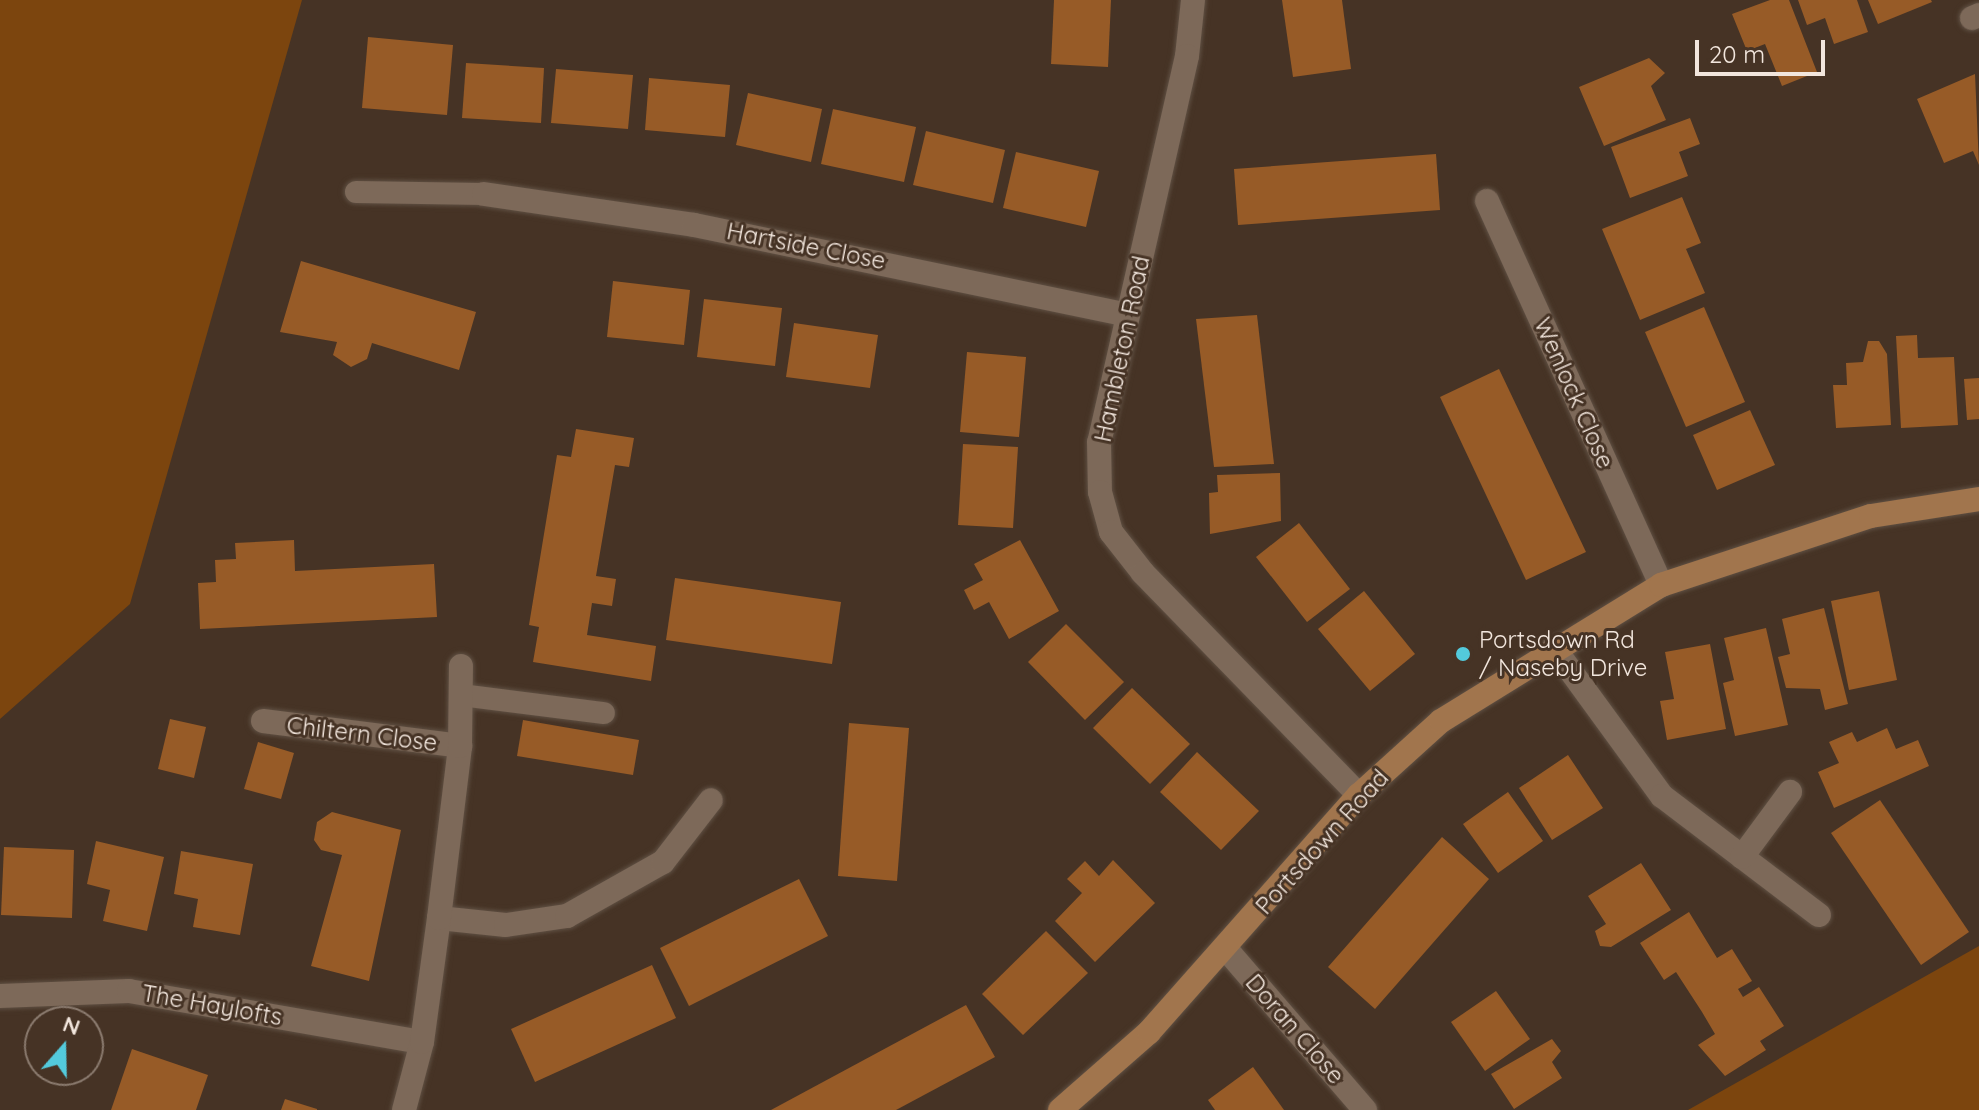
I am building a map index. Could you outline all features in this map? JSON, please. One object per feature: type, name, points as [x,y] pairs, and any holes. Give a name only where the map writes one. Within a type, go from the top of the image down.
[{"type":"street","name":"Hambleton Road","points":[[1193,0],[1187,56],[1125,314],[1099,442],[1100,492],[1111,532],[1359,795]]},
{"type":"street","name":"Hartside Close","points":[[484,194],[710,227],[1125,314]]},
{"type":"street","name":"Wenlock Close","points":[[1487,201],[1661,585]]},
{"type":"street","name":"Portsdown Road","points":[[1060,1110],[1149,1032],[1226,949],[1359,795],[1441,721],[1554,648],[1661,585],[1871,516],[1979,499]]},
{"type":"street","points":[[1554,648],[1662,796],[1819,915]]},
{"type":"street","name":"Chiltern Close","points":[[404,1110],[422,1042],[439,918],[460,746],[461,666]]},
{"type":"street","name":"Chiltern Close","points":[[263,721],[460,746]]},
{"type":"street","points":[[1742,857],[1790,792]]},
{"type":"street","points":[[439,918],[506,925],[567,916],[663,862],[711,800]]},
{"type":"street","name":"Doran Close","points":[[1226,949],[1365,1110]]},
{"type":"street","name":"The Haylofts","points":[[0,996],[129,991],[422,1042]]},
{"type":"lane","points":[[356,192],[484,194]]},
{"type":"lane","points":[[461,695],[604,713]]},
{"type":"shaded area","points":[[0,0],[302,0],[130,604],[0,719]]},
{"type":"shaded area","points":[[1979,946],[1979,1110],[1688,1110]]},
{"type":"building","points":[[1054,0],[1111,0],[1108,67],[1051,64]]},
{"type":"building","points":[[1282,0],[1342,0],[1351,69],[1293,77]]},
{"type":"building","points":[[1770,0],[1789,0],[1817,72],[1782,86],[1765,44],[1747,51],[1732,14]]},
{"type":"building","points":[[1798,0],[1857,0],[1868,32],[1834,44],[1825,18],[1807,25]]},
{"type":"building","points":[[1868,0],[1931,0],[1932,2],[1878,24]]},
{"type":"building","points":[[368,37],[453,45],[447,115],[362,108]]},
{"type":"building","points":[[1649,58],[1665,73],[1651,86],[1666,120],[1604,146],[1579,87]]},
{"type":"building","points":[[466,63],[544,68],[541,123],[462,118]]},
{"type":"building","points":[[556,69],[633,75],[628,129],[551,123]]},
{"type":"building","points":[[1975,74],[1979,165],[1973,151],[1944,163],[1917,99]]},
{"type":"building","points":[[649,78],[730,85],[725,137],[645,130]]},
{"type":"building","points":[[748,93],[822,109],[811,162],[736,145]]},
{"type":"building","points":[[833,109],[916,127],[904,182],[821,164]]},
{"type":"building","points":[[1690,118],[1700,144],[1679,152],[1688,176],[1630,198],[1611,147]]},
{"type":"building","points":[[926,131],[1005,150],[993,203],[913,185]]},
{"type":"building","points":[[1016,152],[1099,171],[1086,227],[1003,208]]},
{"type":"building","points":[[1436,154],[1440,210],[1238,225],[1234,169]]},
{"type":"building","points":[[1682,197],[1701,243],[1686,249],[1705,293],[1640,320],[1602,229]]},
{"type":"building","points":[[301,261],[476,312],[459,370],[372,343],[367,359],[351,367],[333,355],[337,342],[280,332]]},
{"type":"building","points":[[613,281],[690,290],[684,345],[607,337]]},
{"type":"building","points":[[704,299],[782,308],[775,366],[697,357]]},
{"type":"building","points":[[1704,307],[1745,402],[1686,427],[1645,332]]},
{"type":"building","points":[[1257,315],[1274,464],[1214,467],[1196,319]]},
{"type":"building","points":[[794,323],[878,335],[870,388],[786,377]]},
{"type":"building","points":[[1917,335],[1918,358],[1954,357],[1958,425],[1901,428],[1896,336]]},
{"type":"building","points":[[1868,341],[1879,341],[1887,354],[1891,425],[1836,428],[1833,385],[1847,385],[1846,363],[1863,362]]},
{"type":"building","points":[[967,352],[1026,357],[1019,437],[960,432]]},
{"type":"building","points":[[1499,369],[1586,552],[1526,580],[1440,397]]},
{"type":"building","points":[[1979,378],[1979,419],[1967,420],[1964,379]]},
{"type":"building","points":[[1750,410],[1775,465],[1717,490],[1693,435]]},
{"type":"building","points":[[576,429],[634,438],[629,467],[615,465],[596,576],[616,579],[612,606],[592,603],[587,635],[656,646],[651,681],[533,662],[539,627],[529,625],[557,455],[571,457]]},
{"type":"building","points":[[963,444],[1018,447],[1013,528],[958,525]]},
{"type":"building","points":[[1280,473],[1281,521],[1210,534],[1209,493],[1218,492],[1217,475]]},
{"type":"building","points":[[1299,523],[1350,589],[1307,622],[1256,557]]},
{"type":"building","points":[[294,540],[295,571],[434,564],[437,617],[200,629],[198,583],[216,582],[215,560],[236,559],[235,543]]},
{"type":"building","points":[[1020,540],[1059,611],[1009,639],[989,602],[974,610],[964,590],[983,580],[974,564]]},
{"type":"building","points":[[675,578],[841,602],[832,664],[666,640]]},
{"type":"building","points":[[1364,591],[1415,654],[1370,691],[1318,629]]},
{"type":"building","points":[[1879,591],[1897,680],[1849,690],[1831,601]]},
{"type":"building","points":[[1824,608],[1848,704],[1825,710],[1820,689],[1786,688],[1778,657],[1790,654],[1782,619]]},
{"type":"building","points":[[1066,624],[1124,682],[1085,720],[1028,662]]},
{"type":"building","points":[[1766,628],[1788,725],[1735,736],[1723,683],[1734,680],[1724,638]]},
{"type":"building","points":[[1710,644],[1726,729],[1667,740],[1660,701],[1674,699],[1665,652]]},
{"type":"building","points":[[1132,688],[1190,744],[1150,784],[1093,728]]},
{"type":"building","points":[[170,719],[206,727],[194,778],[158,769]]},
{"type":"building","points":[[523,720],[639,740],[633,775],[517,756]]},
{"type":"building","points":[[849,723],[909,728],[897,881],[838,876]]},
{"type":"building","points":[[1887,728],[1896,749],[1918,740],[1929,766],[1834,808],[1818,772],[1839,763],[1829,742],[1852,732],[1857,742]]},
{"type":"building","points":[[258,742],[294,753],[281,799],[244,789]]},
{"type":"building","points":[[1197,752],[1259,811],[1221,850],[1160,792]]},
{"type":"building","points":[[1568,755],[1603,808],[1552,840],[1519,788]]},
{"type":"building","points":[[1508,792],[1543,841],[1498,873],[1463,824]]},
{"type":"building","points":[[1880,800],[1969,932],[1921,965],[1831,833]]},
{"type":"building","points":[[332,812],[401,830],[369,981],[311,966],[342,855],[321,850],[314,840],[317,822]]},
{"type":"building","points":[[1442,837],[1489,879],[1375,1009],[1328,967]]},
{"type":"building","points":[[96,841],[164,857],[147,931],[103,921],[110,890],[87,884]]},
{"type":"building","points":[[4,847],[74,850],[72,918],[1,915]]},
{"type":"building","points":[[181,851],[253,864],[240,935],[193,927],[198,899],[174,894]]},
{"type":"building","points":[[1113,860],[1155,903],[1095,962],[1055,921],[1082,893],[1067,879],[1085,861],[1099,876]]},
{"type":"building","points":[[1641,863],[1671,910],[1611,947],[1600,946],[1595,931],[1606,924],[1588,896]]},
{"type":"building","points":[[799,879],[828,936],[689,1006],[660,948]]},
{"type":"building","points":[[1689,912],[1717,958],[1732,949],[1752,981],[1738,989],[1743,997],[1759,987],[1784,1026],[1760,1041],[1766,1050],[1725,1076],[1698,1045],[1715,1034],[1702,1012],[1676,972],[1664,980],[1640,943]]},
{"type":"building","points":[[1046,931],[1088,973],[1023,1035],[982,994]]},
{"type":"building","points":[[652,965],[676,1018],[535,1082],[511,1029]]},
{"type":"building","points":[[1496,991],[1530,1039],[1485,1071],[1451,1022]]},
{"type":"building","points":[[966,1005],[995,1057],[896,1110],[771,1110]]},
{"type":"building","points":[[1552,1039],[1561,1051],[1552,1062],[1562,1078],[1514,1109],[1491,1074]]},
{"type":"building","points":[[132,1049],[208,1075],[196,1110],[111,1110]]},
{"type":"building","points":[[1253,1067],[1284,1110],[1215,1110],[1208,1100]]},
{"type":"building","points":[[285,1099],[317,1109],[317,1110],[281,1110]]},
{"type":"place","name":"Portsdown Rd / Naseby Drive","points":[[1463,654]]}]
